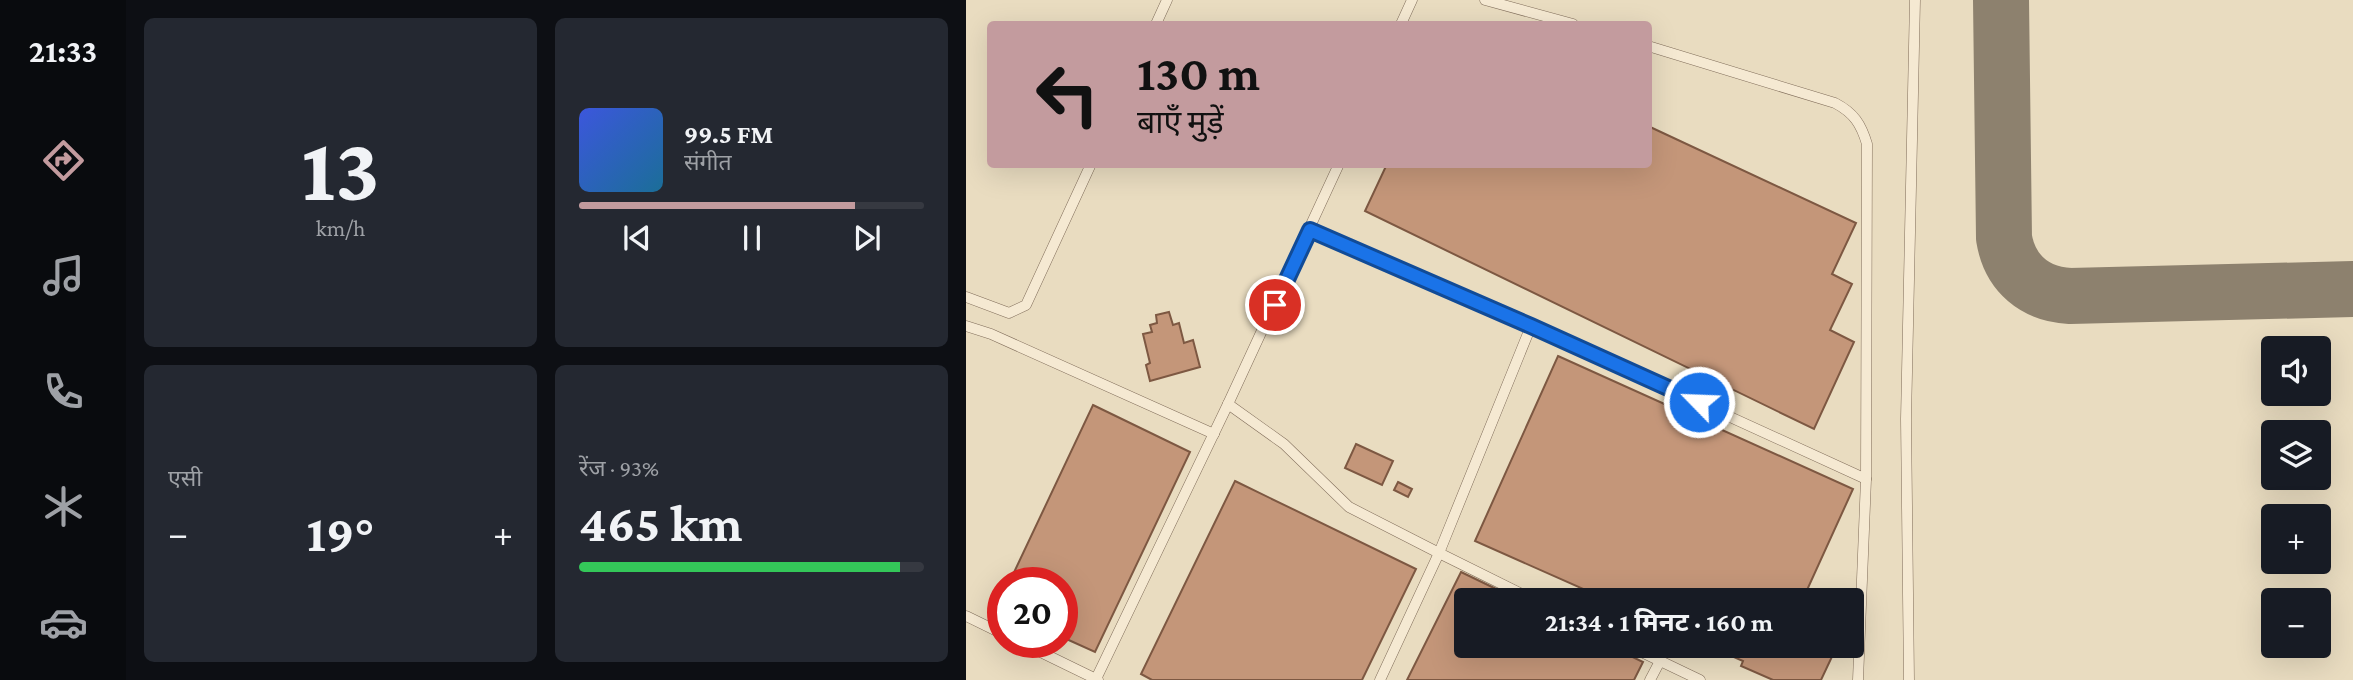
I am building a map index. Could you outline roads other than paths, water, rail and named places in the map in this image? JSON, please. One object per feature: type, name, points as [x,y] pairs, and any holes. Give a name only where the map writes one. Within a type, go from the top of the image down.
[{"type":"lane","points":[[1157,21],[1167,0]]},
{"type":"lane","points":[[1402,21],[1412,0]]},
{"type":"lane","points":[[1485,0],[1562,21]]},
{"type":"lane","points":[[1909,680],[1906,419],[1914,0]]},
{"type":"lane","points":[[1652,47],[1835,103],[1850,111],[1860,124],[1867,144],[1866,479],[1858,680]]},
{"type":"lane","points":[[966,297],[1009,313],[1026,305],[1089,168]]},
{"type":"lane","points":[[1053,658],[1097,679],[1337,168]]},
{"type":"lane","points":[[1310,230],[1531,326],[1866,479]]},
{"type":"lane","points":[[966,326],[990,334],[1214,434]]},
{"type":"lane","points":[[1380,680],[1439,553],[1531,326]]},
{"type":"lane","points":[[1228,404],[1284,444],[1349,507],[1510,588]]},
{"type":"lane","points":[[966,616],[987,626]]},
{"type":"lane","points":[[1654,658],[1700,680]]},
{"type":"lane","points":[[1650,680],[1660,661]]}]
